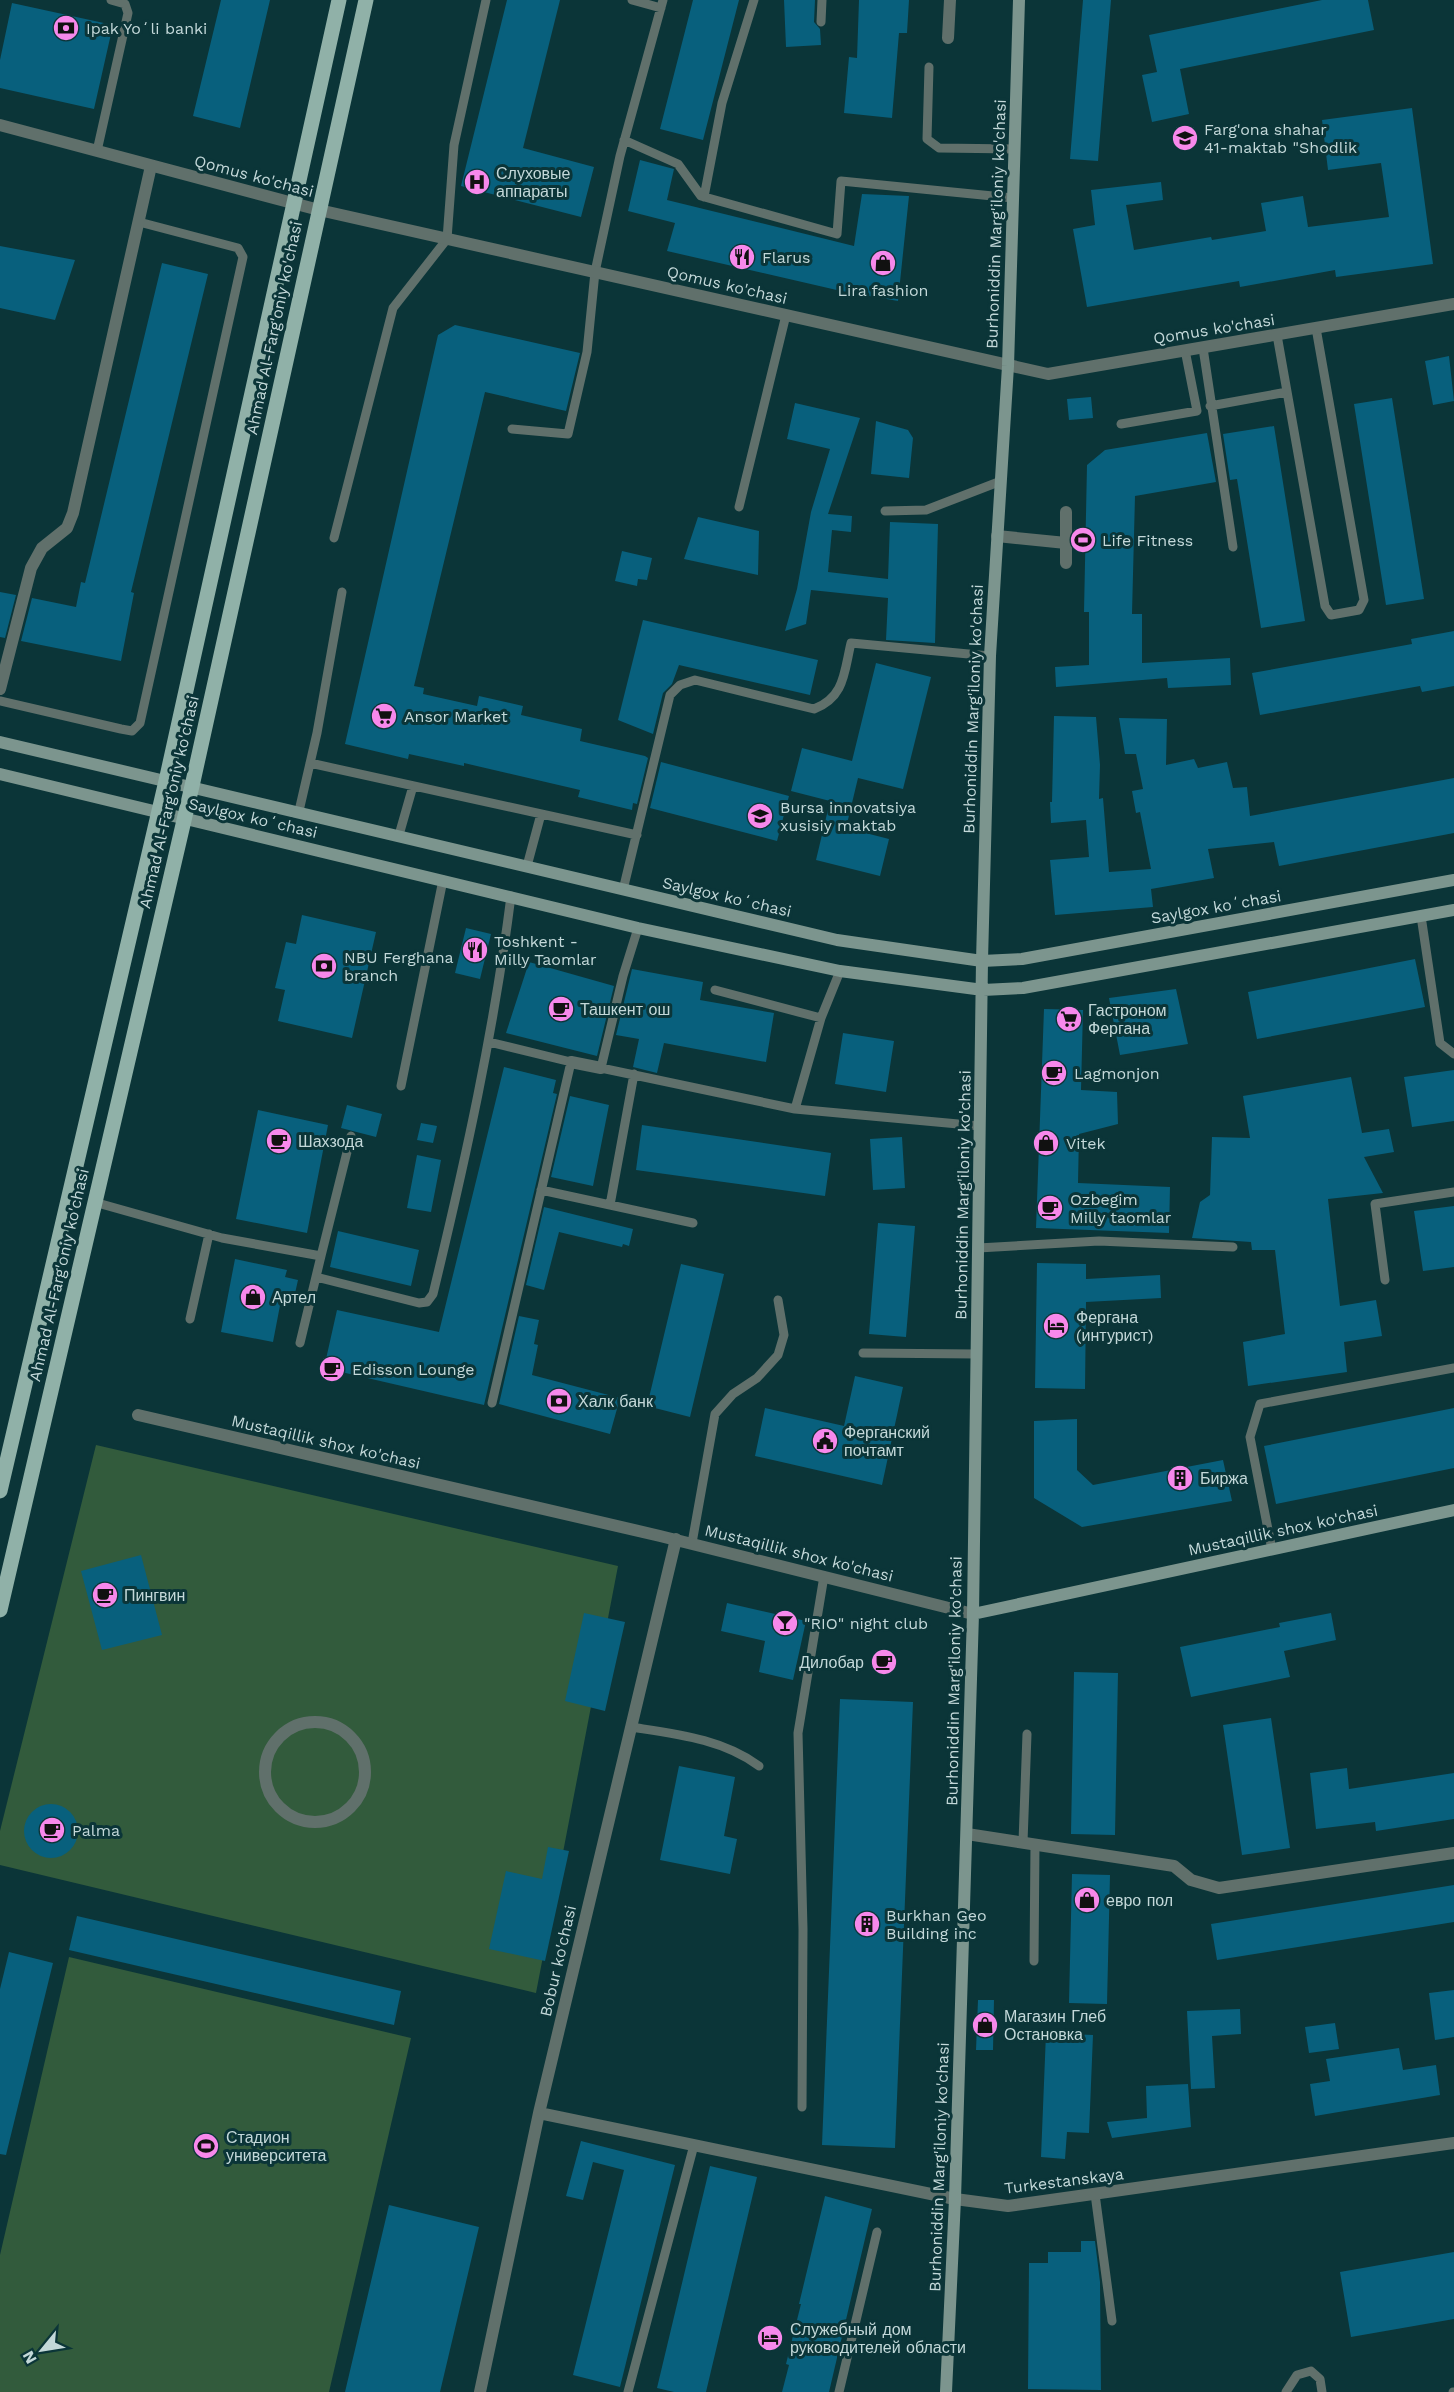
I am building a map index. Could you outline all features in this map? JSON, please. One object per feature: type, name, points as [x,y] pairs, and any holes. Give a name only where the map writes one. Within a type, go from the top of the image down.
[{"type":"main road","name":"Ahmad Al-Farg'oniy ko'chasi","points":[[0,1491],[166,781],[339,0]]},
{"type":"main road","name":"Ahmad Al-Farg'oniy ko'chasi","points":[[0,1610],[192,786],[366,0]]},
{"type":"main road","name":"Burhoniddin Marg'iloniy ko'chasi","points":[[946,2392],[955,2199],[973,1614],[982,961],[990,656],[1008,366],[1019,0]]},
{"type":"main road","name":"Saylgox koʻchasi","points":[[0,742],[837,940],[982,961],[1022,959],[1454,880]]},
{"type":"main road","name":"Saylgox koʻchasi","points":[[0,774],[638,927],[840,971],[983,990],[1023,987],[1454,910]]},
{"type":"main road","name":"Mustaqillik shox ko'chasi","points":[[973,1614],[1454,1510]]},
{"type":"street","points":[[948,38],[950,0]]},
{"type":"street","name":"Qomus ko'chasi","points":[[0,125],[292,204],[1048,374],[1454,304]]},
{"type":"street","points":[[0,689],[31,568],[42,548],[68,528],[73,513],[151,166]]},
{"type":"street","points":[[1066,512],[1066,563]]},
{"type":"street","points":[[997,536],[1066,543]]},
{"type":"street","points":[[571,1062],[601,1068]]},
{"type":"street","name":"Mustaqillik shox ko'chasi","points":[[138,1415],[676,1539],[973,1614]]},
{"type":"street","name":"Bobur ko'chasi","points":[[480,2392],[539,2113],[676,1539]]},
{"type":"street","points":[[305,1722],[322,1722],[338,1727],[351,1737],[361,1751],[365,1768],[361,1792],[346,1812],[332,1820],[316,1823],[299,1821],[284,1813],[269,1794],[264,1770],[267,1753],[276,1739],[289,1728],[305,1722]]},
{"type":"street","points":[[967,1834],[1174,1866],[1191,1880],[1219,1888],[1454,1853]]},
{"type":"street","name":"Turkestanskaya","points":[[539,2113],[955,2199],[1008,2206],[1454,2143]]},
{"type":"lane","points":[[97,151],[128,13],[125,4],[111,0]]},
{"type":"lane","points":[[334,538],[393,308],[447,239],[454,146],[486,0]]},
{"type":"lane","points":[[512,429],[568,434],[587,352],[595,272],[624,140],[662,4],[632,0]]},
{"type":"lane","points":[[704,197],[722,103],[754,0]]},
{"type":"lane","points":[[821,22],[822,0]]},
{"type":"lane","points":[[929,67],[927,139],[939,148],[1015,149]]},
{"type":"lane","points":[[624,140],[678,164],[704,197],[837,234],[841,181],[1013,198]]},
{"type":"lane","points":[[0,701],[121,729],[132,730],[140,723],[243,257],[238,248],[139,222]]},
{"type":"lane","points":[[739,507],[786,315]]},
{"type":"lane","points":[[1277,335],[1325,606],[1331,615],[1359,610],[1364,600],[1316,328]]},
{"type":"lane","points":[[1203,348],[1233,547]]},
{"type":"lane","points":[[1121,424],[1197,411],[1185,350]]},
{"type":"lane","points":[[1210,406],[1287,392]]},
{"type":"lane","points":[[885,511],[926,510],[1001,481]]},
{"type":"lane","points":[[299,811],[342,592]]},
{"type":"lane","points":[[623,890],[670,695],[680,685],[695,680],[814,709],[827,704],[839,692],[851,643],[990,656]]},
{"type":"lane","points":[[310,763],[637,835]]},
{"type":"lane","points":[[399,835],[413,786]]},
{"type":"lane","points":[[527,866],[541,814]]},
{"type":"lane","points":[[401,1086],[443,880]]},
{"type":"lane","points":[[316,1277],[419,1303],[427,1302],[433,1294],[466,1158],[498,997],[511,896]]},
{"type":"lane","points":[[1421,916],[1440,1042],[1454,1054]]},
{"type":"lane","points":[[638,927],[623,975],[601,1068],[795,1109],[980,1126]]},
{"type":"lane","points":[[795,1109],[821,1018],[840,971]]},
{"type":"lane","points":[[715,990],[821,1018]]},
{"type":"lane","points":[[489,1042],[571,1062],[492,1403]]},
{"type":"lane","points":[[610,1205],[634,1074]]},
{"type":"lane","points":[[300,1343],[351,1136]]},
{"type":"lane","points":[[541,1190],[693,1223]]},
{"type":"lane","points":[[1386,1280],[1375,1204],[1454,1192]]},
{"type":"lane","points":[[94,1202],[210,1234],[321,1256]]},
{"type":"lane","points":[[190,1319],[210,1234]]},
{"type":"lane","points":[[978,1248],[1099,1241],[1233,1247]]},
{"type":"lane","points":[[692,1543],[715,1414],[733,1394],[757,1378],[778,1355],[783,1335],[778,1300]]},
{"type":"lane","points":[[863,1353],[976,1354]]},
{"type":"lane","points":[[1272,1550],[1250,1437],[1260,1404],[1454,1368]]},
{"type":"lane","points":[[802,2107],[803,1929],[798,1733],[824,1576]]},
{"type":"lane","points":[[631,1728],[677,1734],[738,1750],[759,1766]]},
{"type":"lane","points":[[1027,1734],[1034,1961]]},
{"type":"lane","points":[[628,2392],[694,2145]]},
{"type":"lane","points":[[1095,2194],[1112,2321]]},
{"type":"lane","points":[[839,2392],[877,2232]]},
{"type":"lane","points":[[1286,2392],[1297,2375],[1311,2371],[1320,2379],[1322,2392]]},
{"type":"green space","points":[[96,1445],[618,1566],[536,1993],[0,1865],[0,1831]]},
{"type":"green space","name":"Стадион университета","points":[[69,1957],[411,2038],[329,2392],[0,2392],[0,2255]]},
{"type":"building","points":[[221,0],[270,0],[240,128],[193,116]]},
{"type":"building","points":[[507,0],[560,0],[523,148],[594,167],[581,217],[461,186]]},
{"type":"building","points":[[693,0],[739,0],[703,140],[660,129]]},
{"type":"building","points":[[784,0],[815,0],[814,22],[820,29],[821,45],[786,47]]},
{"type":"building","points":[[859,0],[909,0],[907,33],[899,33],[892,118],[844,113],[849,57],[857,58]]},
{"type":"building","points":[[1083,0],[1111,0],[1098,161],[1070,159]]},
{"type":"building","points":[[1322,0],[1368,0],[1374,30],[1180,69],[1189,114],[1152,122],[1142,75],[1157,72],[1149,35]]},
{"type":"building","points":[[12,3],[113,25],[94,109],[0,88],[0,60]]},
{"type":"building","points":[[1412,108],[1433,264],[1336,277],[1335,270],[1240,287],[1239,281],[1087,307],[1073,229],[1095,225],[1091,190],[1161,182],[1163,200],[1126,205],[1134,250],[1211,237],[1212,240],[1266,231],[1261,203],[1303,196],[1308,227],[1389,217],[1381,163],[1328,170],[1322,120]]},
{"type":"building","points":[[640,160],[674,169],[667,200],[854,246],[862,194],[909,196],[898,301],[841,291],[667,251],[675,223],[628,211]]},
{"type":"building","points":[[0,246],[75,260],[55,320],[0,308]]},
{"type":"building","points":[[162,263],[208,274],[131,592],[134,593],[121,661],[21,641],[32,598],[76,607],[81,582],[85,583]]},
{"type":"building","points":[[455,325],[580,353],[566,411],[485,392],[414,686],[424,688],[423,694],[477,706],[479,696],[523,706],[521,715],[582,729],[580,741],[645,756],[648,758],[637,804],[633,803],[632,810],[578,797],[580,790],[464,763],[464,766],[409,754],[408,759],[345,744],[438,335]]},
{"type":"building","points":[[1449,356],[1454,401],[1433,405],[1425,361]]},
{"type":"building","points":[[1091,397],[1093,418],[1069,420],[1067,399]]},
{"type":"building","points":[[1392,398],[1424,599],[1386,605],[1354,404]]},
{"type":"building","points":[[795,403],[860,418],[828,514],[852,516],[851,532],[832,530],[828,572],[888,579],[890,522],[938,524],[935,643],[886,640],[888,598],[811,590],[806,624],[785,631],[797,589],[811,512],[830,449],[787,439]]},
{"type":"building","points":[[876,421],[908,430],[913,438],[909,478],[871,474]]},
{"type":"building","points":[[1274,426],[1305,621],[1261,628],[1237,479],[1230,480],[1223,434]]},
{"type":"building","points":[[1207,433],[1216,482],[1135,496],[1132,614],[1142,614],[1142,663],[1230,658],[1231,685],[1168,688],[1167,678],[1056,687],[1055,667],[1089,665],[1089,612],[1084,612],[1087,465],[1105,450]]},
{"type":"building","points":[[698,517],[759,531],[758,575],[684,559]]},
{"type":"building","points":[[622,551],[652,558],[647,580],[638,579],[637,586],[615,581]]},
{"type":"building","points":[[0,592],[16,595],[5,638],[0,637]]},
{"type":"building","points":[[643,620],[818,660],[810,695],[679,665],[672,684],[663,693],[653,734],[618,720]]},
{"type":"building","points":[[1454,631],[1454,686],[1422,692],[1420,686],[1260,715],[1252,673],[1412,644],[1411,639]]},
{"type":"building","points":[[876,663],[931,677],[903,789],[858,778],[846,828],[889,839],[880,876],[816,860],[830,801],[791,791],[802,748],[852,761]]},
{"type":"building","points":[[1054,716],[1096,717],[1100,765],[1099,799],[1103,798],[1109,872],[1151,869],[1140,812],[1136,813],[1132,791],[1143,789],[1136,754],[1125,754],[1119,718],[1167,719],[1166,765],[1194,759],[1198,768],[1227,762],[1233,788],[1247,787],[1250,816],[1454,778],[1454,833],[1279,866],[1274,842],[1208,849],[1214,878],[1151,889],[1153,907],[1055,915],[1050,860],[1089,857],[1086,820],[1051,823]]},
{"type":"building","points":[[661,762],[789,796],[777,841],[650,808]]},
{"type":"building","name":"NBU Ferghana branch","points":[[302,915],[376,932],[352,1038],[278,1021],[285,990],[275,988],[286,942],[296,944]]},
{"type":"building","points":[[466,928],[491,934],[480,979],[455,973]]},
{"type":"building","points":[[1415,959],[1425,1007],[1257,1039],[1248,992]]},
{"type":"building","name":"Ташкент ош","points":[[529,962],[614,986],[597,1056],[506,1033]]},
{"type":"building","points":[[632,969],[703,982],[700,1000],[774,1013],[766,1062],[664,1043],[657,1073],[633,1067],[639,1039],[616,1035]]},
{"type":"building","points":[[1176,989],[1188,1044],[1120,1055],[1109,998]]},
{"type":"building","points":[[1044,1009],[1083,1010],[1081,1090],[1117,1092],[1118,1124],[1079,1134],[1078,1183],[1170,1187],[1169,1233],[1036,1228]]},
{"type":"building","points":[[843,1033],[894,1041],[886,1092],[835,1084]]},
{"type":"building","points":[[504,1067],[556,1080],[553,1093],[557,1094],[484,1405],[324,1368],[337,1310],[439,1332]]},
{"type":"building","points":[[1454,1070],[1454,1121],[1412,1127],[1404,1077]]},
{"type":"building","points":[[1351,1077],[1362,1133],[1389,1129],[1394,1152],[1364,1157],[1383,1193],[1328,1199],[1340,1306],[1376,1300],[1382,1336],[1344,1342],[1347,1372],[1248,1386],[1243,1342],[1285,1334],[1275,1250],[1252,1250],[1251,1242],[1192,1238],[1200,1202],[1210,1195],[1212,1137],[1250,1138],[1243,1096]]},
{"type":"building","points":[[570,1096],[609,1105],[593,1186],[551,1177]]},
{"type":"building","points":[[347,1105],[382,1114],[376,1137],[341,1128]]},
{"type":"building","points":[[258,1110],[328,1125],[307,1233],[236,1219]]},
{"type":"building","points":[[421,1123],[437,1126],[433,1143],[417,1140]]},
{"type":"building","points":[[642,1125],[831,1153],[825,1196],[636,1170]]},
{"type":"building","points":[[902,1137],[905,1188],[873,1190],[870,1139]]},
{"type":"building","points":[[417,1155],[441,1160],[431,1212],[407,1208]]},
{"type":"building","points":[[1454,1206],[1454,1267],[1423,1271],[1414,1211]]},
{"type":"building","points":[[544,1207],[633,1229],[629,1246],[623,1244],[622,1247],[559,1232],[544,1290],[526,1285]]},
{"type":"building","points":[[878,1223],[915,1226],[906,1337],[869,1334]]},
{"type":"building","points":[[338,1231],[419,1250],[411,1286],[330,1267]]},
{"type":"building","points":[[235,1259],[287,1270],[285,1277],[298,1280],[294,1298],[282,1295],[273,1342],[221,1332]]},
{"type":"building","points":[[1037,1263],[1086,1264],[1086,1279],[1160,1275],[1161,1298],[1086,1302],[1085,1389],[1035,1388]]},
{"type":"building","points":[[681,1264],[724,1274],[690,1417],[647,1406]]},
{"type":"building","name":"Халк банк","points":[[519,1316],[539,1320],[534,1344],[538,1345],[532,1375],[620,1398],[610,1434],[499,1404]]},
{"type":"building","name":"Ферганский почтамт","points":[[855,1376],[903,1387],[882,1485],[755,1456],[765,1408],[844,1426]]},
{"type":"building","points":[[1454,1408],[1454,1468],[1276,1504],[1264,1446]]},
{"type":"building","name":"Биржа","points":[[1077,1419],[1077,1470],[1093,1485],[1223,1460],[1232,1501],[1082,1527],[1034,1498],[1034,1421]]},
{"type":"building","points":[[141,1555],[162,1635],[102,1650],[81,1571]]},
{"type":"building","points":[[727,1603],[806,1621],[793,1680],[759,1672],[765,1641],[721,1631]]},
{"type":"building","points":[[584,1613],[625,1622],[605,1711],[565,1701]]},
{"type":"building","points":[[1331,1613],[1336,1640],[1284,1651],[1290,1677],[1191,1697],[1180,1647],[1280,1627],[1279,1623]]},
{"type":"building","points":[[1074,1672],[1118,1673],[1115,1835],[1071,1834]]},
{"type":"building","name":"Burkhan Geo Building inc","points":[[840,1699],[913,1702],[895,2148],[822,2145]]},
{"type":"building","points":[[1271,1718],[1290,1848],[1242,1855],[1223,1725]]},
{"type":"building","points":[[679,1766],[735,1777],[724,1836],[737,1839],[730,1874],[660,1860]]},
{"type":"building","points":[[1347,1768],[1349,1789],[1454,1773],[1454,1819],[1376,1831],[1375,1822],[1316,1829],[1310,1773]]},
{"type":"building","points":[[46,1804],[56,1804],[66,1808],[74,1816],[78,1831],[74,1846],[66,1854],[56,1858],[46,1858],[36,1854],[28,1846],[24,1836],[24,1826],[28,1816],[36,1808]]},
{"type":"building","points":[[548,1847],[569,1851],[545,1961],[489,1949],[506,1871],[542,1879]]},
{"type":"building","points":[[1072,1874],[1110,1875],[1107,2004],[1069,2003]]},
{"type":"building","points":[[1454,1885],[1454,1922],[1217,1960],[1211,1924]]},
{"type":"building","points":[[77,1916],[401,1991],[394,2025],[69,1950]]},
{"type":"building","points":[[9,1952],[53,1963],[6,2155],[0,2154],[0,1989]]},
{"type":"building","points":[[1454,1990],[1454,2037],[1435,2040],[1429,1993]]},
{"type":"building","name":"Магазин Глеб Остановка","points":[[978,2000],[994,2000],[993,2050],[976,2050]]},
{"type":"building","points":[[1240,2009],[1241,2034],[1212,2036],[1215,2088],[1191,2089],[1187,2011]]},
{"type":"building","points":[[1335,2023],[1339,2049],[1309,2053],[1305,2027]]},
{"type":"building","points":[[1046,2033],[1093,2035],[1089,2133],[1067,2132],[1065,2159],[1041,2157]]},
{"type":"building","points":[[1399,2048],[1403,2070],[1436,2065],[1440,2095],[1315,2116],[1310,2084],[1330,2081],[1326,2059]]},
{"type":"building","points":[[1188,2084],[1191,2127],[1112,2138],[1107,2122],[1147,2118],[1146,2086]]},
{"type":"building","points":[[581,2141],[675,2165],[620,2387],[573,2375],[624,2170],[593,2162],[583,2200],[566,2196]]},
{"type":"building","points":[[710,2166],[757,2177],[706,2392],[674,2392],[657,2388]]},
{"type":"building","points":[[825,2196],[872,2209],[829,2392],[782,2392],[789,2365],[786,2364],[801,2304],[799,2304]]},
{"type":"building","points":[[389,2205],[479,2227],[440,2392],[345,2392]]},
{"type":"building","points":[[1081,2241],[1095,2241],[1100,2282],[1101,2390],[1028,2389],[1029,2263],[1048,2263],[1048,2252],[1081,2252]]},
{"type":"building","points":[[1454,2252],[1454,2319],[1351,2337],[1340,2272]]},
{"type":"place","name":"Ipak Yoʻli banki","points":[[66,28]]},
{"type":"place","name":"Farg'ona shahar 41-maktab \"Shodlik","points":[[1185,138]]},
{"type":"place","name":"Слуховые аппараты","points":[[477,182]]},
{"type":"place","name":"Flarus","points":[[742,257]]},
{"type":"place","name":"Lira fashion","points":[[883,263]]},
{"type":"place","name":"Life Fitness","points":[[1083,540]]},
{"type":"place","name":"Ansor Market","points":[[384,716]]},
{"type":"place","name":"Bursa innovatsiya xusisiy maktab","points":[[760,816]]},
{"type":"place","name":"Toshkent - Milly Taomlar","points":[[475,950]]},
{"type":"place","name":"NBU Ferghana branch","points":[[324,966]]},
{"type":"place","name":"Ташкент ош","points":[[561,1009]]},
{"type":"place","name":"Гастроном Фергана","points":[[1069,1019]]},
{"type":"place","name":"Lagmonjon","points":[[1054,1073]]},
{"type":"place","name":"Шахзода","points":[[279,1141]]},
{"type":"place","name":"Vitek","points":[[1046,1143]]},
{"type":"place","name":"Ozbegim Milly taomlar","points":[[1050,1208]]},
{"type":"place","name":"Артел","points":[[253,1297]]},
{"type":"place","name":"Фергана (интурист)","points":[[1056,1326]]},
{"type":"place","name":"Edisson Lounge","points":[[332,1369]]},
{"type":"place","name":"Халк банк","points":[[559,1401]]},
{"type":"place","name":"Ферганский почтамт","points":[[825,1441]]},
{"type":"place","name":"Биржа","points":[[1180,1478]]},
{"type":"place","name":"Пингвин","points":[[105,1595]]},
{"type":"place","name":"\"RIO\" night club","points":[[785,1623]]},
{"type":"place","name":"Дилобар","points":[[884,1662]]},
{"type":"place","name":"Palma","points":[[52,1830]]},
{"type":"place","name":"евро пол","points":[[1087,1900]]},
{"type":"place","name":"Burkhan Geo Building inc","points":[[867,1924]]},
{"type":"place","name":"Магазин Глеб Остановка","points":[[985,2025]]},
{"type":"place","name":"Стадион университета","points":[[206,2146]]},
{"type":"place","name":"Служебный дом руководителей области","points":[[770,2338]]}]
